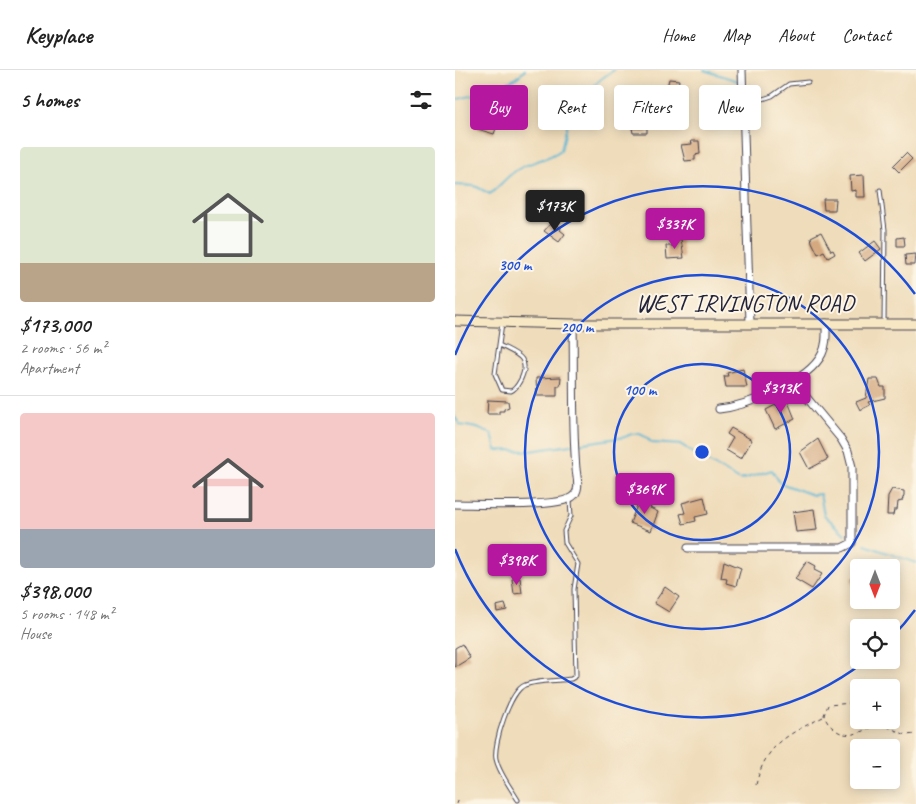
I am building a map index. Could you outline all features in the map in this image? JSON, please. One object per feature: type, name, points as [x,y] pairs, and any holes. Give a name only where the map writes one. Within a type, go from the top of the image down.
[{"type":"main road","name":"WEST IRVINGTON ROAD","points":[[455,321],[573,324],[916,324]]},
{"type":"street","points":[[742,70],[742,85]]},
{"type":"street","points":[[743,130],[749,323]]},
{"type":"street","points":[[719,409],[737,407],[793,381],[813,365],[822,355],[826,341],[826,323]]},
{"type":"street","points":[[455,504],[554,502],[570,499],[576,494],[578,486],[575,451],[573,324]]},
{"type":"street","points":[[688,548],[843,548],[850,546],[854,537],[852,467],[848,451],[841,438],[793,381]]},
{"type":"lane","points":[[761,99],[773,96],[789,84],[808,82]]},
{"type":"lane","points":[[880,190],[885,230],[884,324]]},
{"type":"lane","points":[[499,345],[521,357],[525,365],[525,370],[518,385],[511,391],[502,390],[497,381],[495,366],[502,322]]},
{"type":"lane","points":[[518,800],[496,760],[495,749],[500,730],[514,697],[520,688],[526,684],[565,680],[576,676],[574,589],[578,564],[565,544],[564,531],[571,516],[570,499]]},
{"type":"path","points":[[757,785],[763,762],[785,736],[824,717],[827,705],[850,703]]},
{"type":"path","points":[[824,717],[838,732],[847,736],[857,735],[868,729]]},
{"type":"path","points":[[893,729],[906,735],[916,734]]},
{"type":"path","points":[[457,804],[459,798]]},
{"type":"building","points":[[669,79],[679,80],[678,85],[668,85]]},
{"type":"building","points":[[481,130],[495,130],[494,134]]},
{"type":"building","points":[[632,130],[647,130],[647,133],[633,133]]},
{"type":"building","points":[[691,141],[699,141],[700,154],[695,155],[695,160],[685,161],[681,145],[692,144]]},
{"type":"building","points":[[906,153],[912,159],[899,172],[893,166]]},
{"type":"building","points":[[864,175],[865,197],[856,197],[856,190],[851,191],[850,176]]},
{"type":"building","points":[[823,199],[836,199],[835,210],[824,210]]},
{"type":"building","points":[[552,222],[561,228],[560,230],[565,234],[559,242],[544,231]]},
{"type":"building","points":[[821,232],[831,251],[833,250],[835,254],[828,258],[824,251],[818,254],[812,242],[811,237]]},
{"type":"building","points":[[904,237],[905,246],[897,246],[897,238]]},
{"type":"building","points":[[681,239],[684,258],[667,259],[666,246],[673,246],[673,240]]},
{"type":"building","points":[[875,241],[881,249],[865,261],[859,253]]},
{"type":"building","points":[[916,254],[915,265],[906,265],[905,255]]},
{"type":"building","points":[[743,369],[747,387],[726,387],[724,376],[728,376],[727,373]]},
{"type":"building","points":[[561,377],[560,386],[557,386],[557,396],[537,396],[536,378]]},
{"type":"building","points":[[869,379],[878,379],[881,387],[885,387],[885,398],[868,402],[870,405],[860,410],[856,402],[866,398]]},
{"type":"building","points":[[787,399],[795,419],[775,429],[766,410]]},
{"type":"building","points":[[488,400],[508,401],[509,407],[504,409],[504,411],[499,411],[499,414],[487,414]]},
{"type":"building","points":[[731,428],[752,440],[741,459],[726,450],[733,438],[727,434]]},
{"type":"building","points":[[818,439],[828,459],[809,469],[800,452]]},
{"type":"building","points":[[892,489],[904,491],[904,495],[902,501],[898,502],[897,510],[894,510],[893,515],[887,515],[888,496]]},
{"type":"building","points":[[643,496],[653,500],[650,508],[658,512],[651,531],[630,523],[638,503],[641,505]]},
{"type":"building","points":[[704,497],[708,514],[695,517],[696,521],[683,524],[680,514],[685,513],[682,503]]},
{"type":"building","points":[[814,509],[817,530],[796,532],[793,512]]},
{"type":"building","points":[[724,561],[741,568],[736,586],[726,583],[727,579],[721,578]]},
{"type":"building","points":[[807,561],[816,566],[814,570],[822,574],[812,589],[795,579]]},
{"type":"building","points":[[520,578],[522,593],[514,594],[512,579]]},
{"type":"building","points":[[665,587],[679,597],[669,612],[654,603]]},
{"type":"building","points":[[505,604],[507,610],[497,612],[496,606]]},
{"type":"building","points":[[462,644],[470,658],[455,667],[455,648]]},
{"type":"waterway","points":[[455,100],[502,86],[525,70]]},
{"type":"waterway","points":[[455,185],[475,186],[490,194],[517,170],[561,150],[570,113],[584,107],[591,89],[614,70]]},
{"type":"waterway","points":[[704,70],[741,82]]},
{"type":"waterway","points":[[455,417],[460,425],[477,428],[492,434],[496,450],[530,451],[625,437],[636,433],[643,435],[652,443],[682,445],[694,454],[740,480],[772,470],[780,483],[813,495],[820,494],[824,515],[845,534]]},
{"type":"waterway","points":[[865,545],[916,563]]}]
